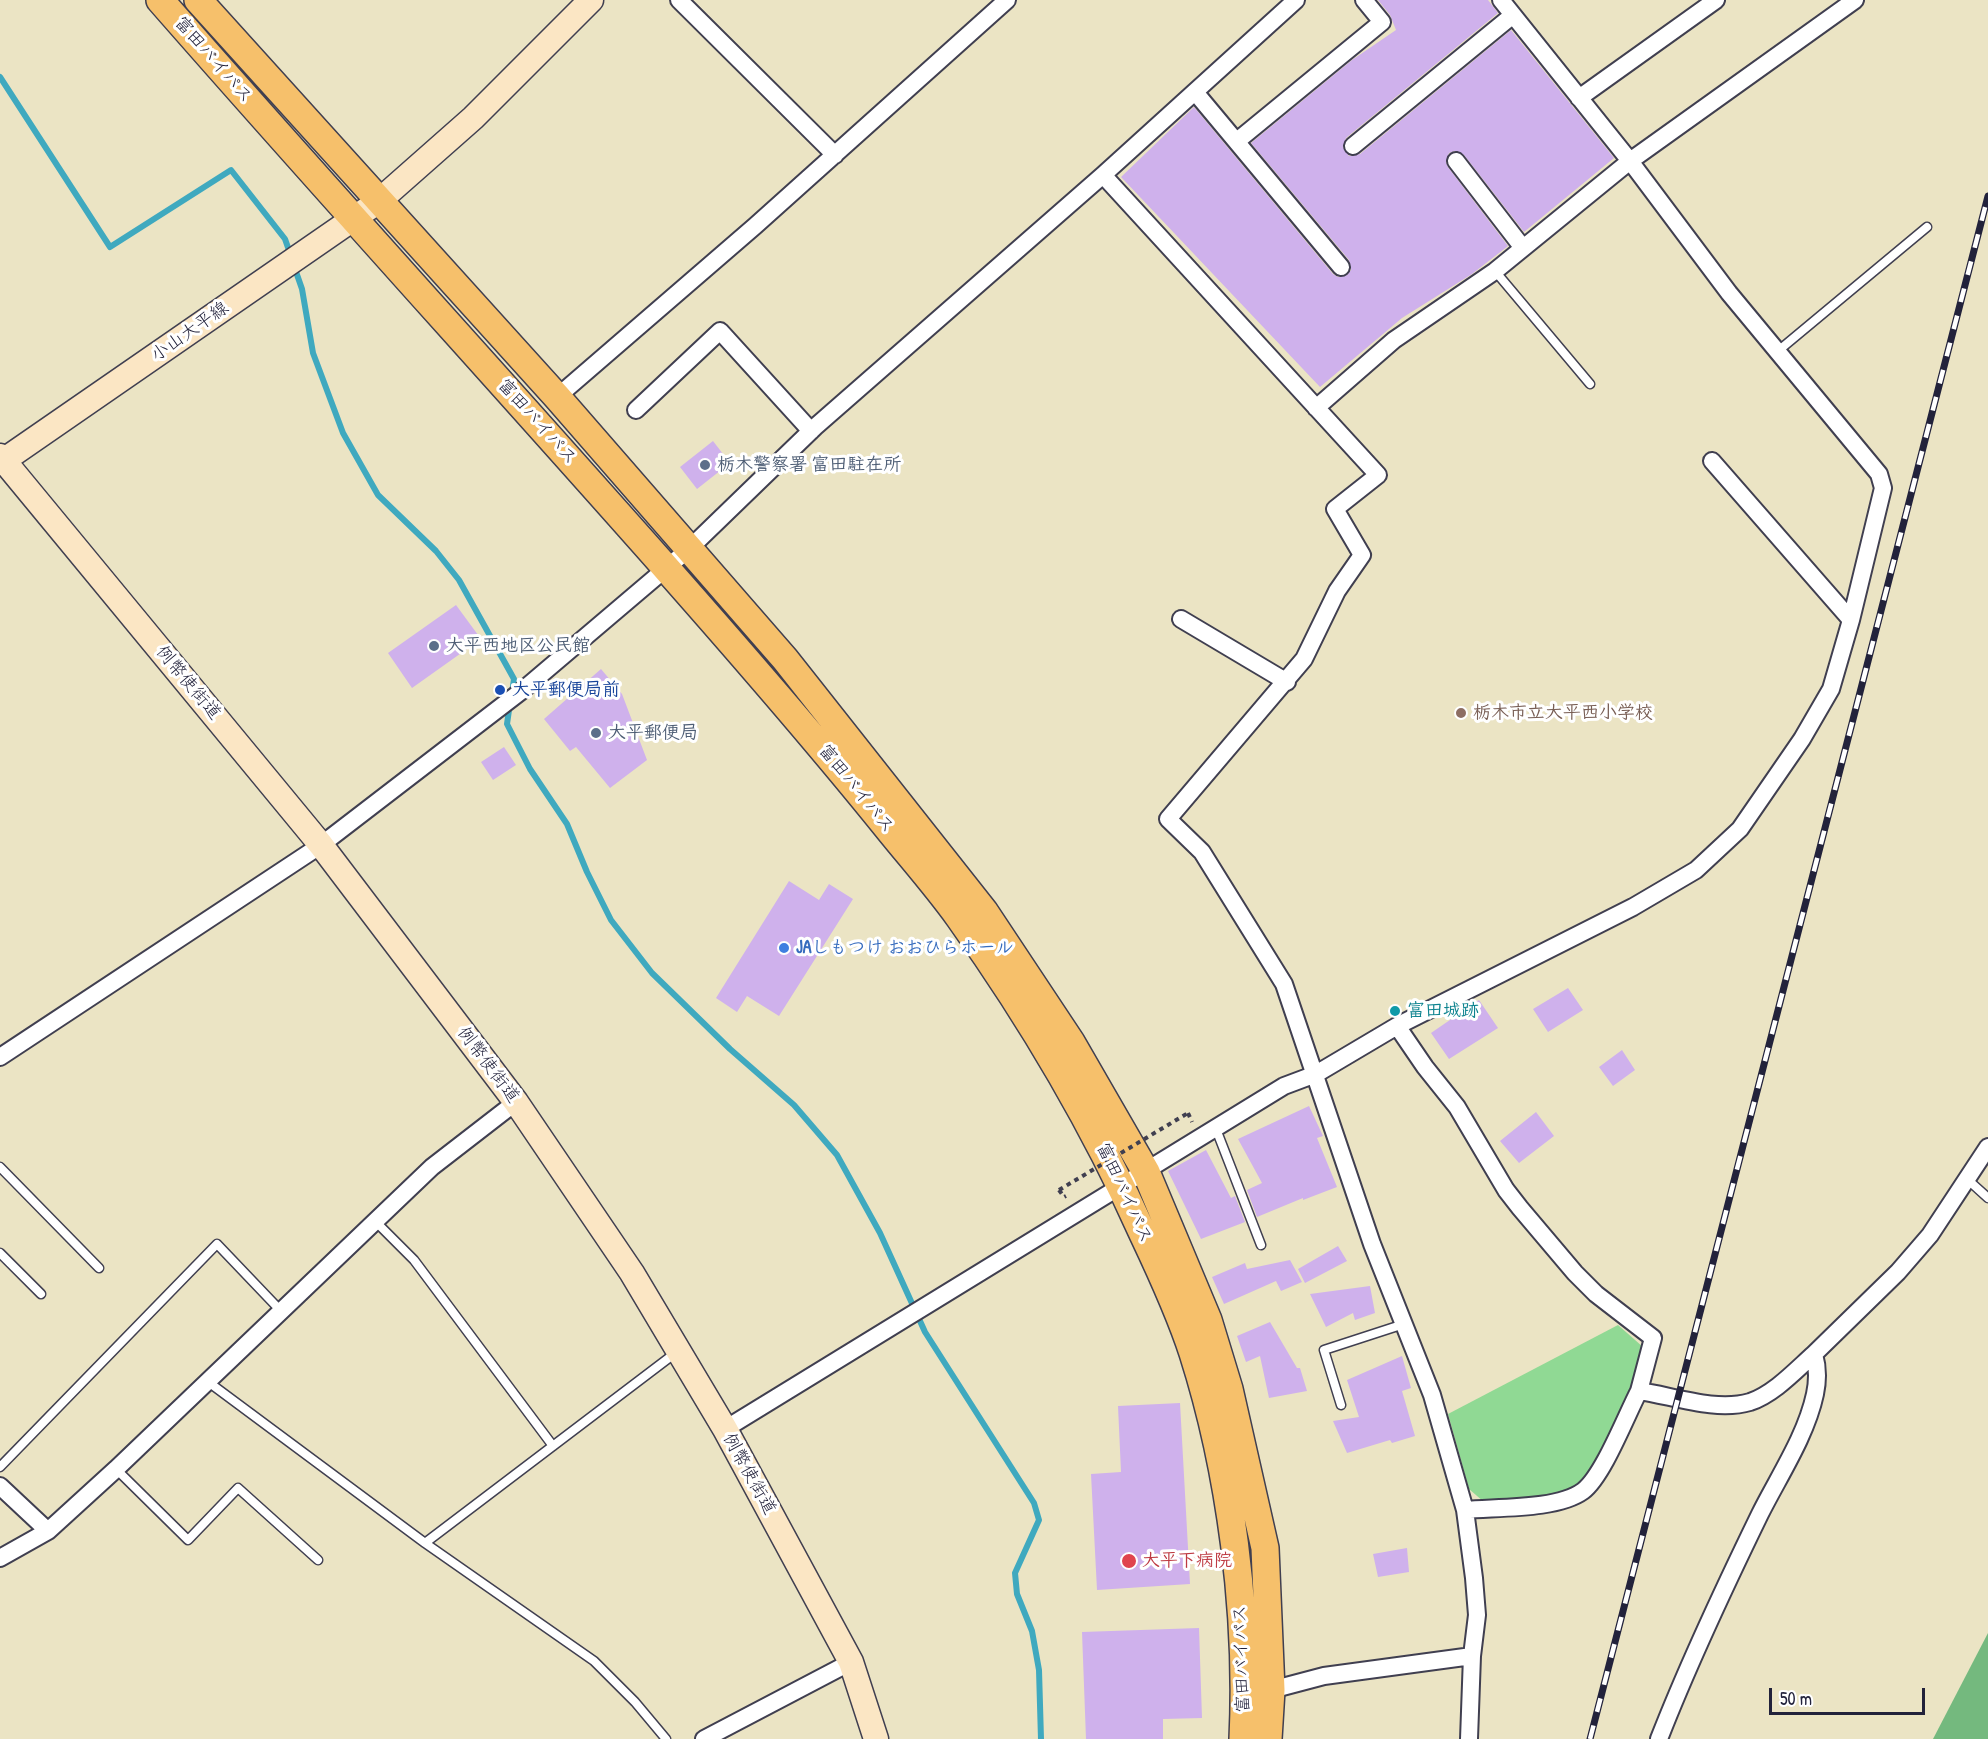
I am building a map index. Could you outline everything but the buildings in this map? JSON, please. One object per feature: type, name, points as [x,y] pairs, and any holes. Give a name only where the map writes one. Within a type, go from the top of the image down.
[{"type":"main road","name":"富田バイパス","points":[[160,0],[755,667],[956,913],[1049,1050],[1078,1100],[1122,1187],[1169,1290],[1189,1342],[1209,1414],[1236,1549],[1244,1674],[1243,1739]]},
{"type":"main road","name":"富田バイパス","points":[[198,0],[557,397],[785,659],[984,911],[1071,1042],[1146,1172],[1208,1320],[1229,1389],[1265,1548],[1271,1690],[1268,1739]]},
{"type":"street","name":"小山大平線","points":[[1,460],[379,201],[472,118],[591,0]]},
{"type":"street","points":[[679,0],[835,155]]},
{"type":"street","points":[[557,397],[835,155],[1007,0]]},
{"type":"street","points":[[0,1057],[321,845],[524,689],[690,548],[811,431],[1103,175],[1296,0]]},
{"type":"street","points":[[1237,141],[1382,22],[1364,0]]},
{"type":"street","points":[[1579,98],[1716,0]]},
{"type":"street","points":[[1316,408],[1394,340],[1495,270],[1630,161],[1855,0]]},
{"type":"street","points":[[724,1429],[1284,1086],[1316,1074],[1397,1026],[1545,953],[1696,870],[1740,829],[1802,739],[1831,689],[1851,620],[1883,488],[1878,474],[1729,293],[1509,6],[1353,146]]},
{"type":"street","points":[[1195,92],[1341,267]]},
{"type":"street","points":[[1456,160],[1523,248]]},
{"type":"street","points":[[1103,175],[1378,475],[1335,509],[1362,555],[1337,591],[1304,659],[1287,682],[1168,819],[1202,852],[1284,984],[1372,1244],[1432,1395],[1465,1510],[1477,1615],[1472,1656],[1469,1739]]},
{"type":"street","points":[[636,410],[720,331],[811,431]]},
{"type":"street","name":"例幣使街道","points":[[1,460],[321,845],[516,1102],[633,1273],[724,1429],[851,1662],[876,1739]]},
{"type":"street","points":[[1712,461],[1851,620]]},
{"type":"street","points":[[1181,619],[1287,682]]},
{"type":"street","points":[[1397,1026],[1425,1067],[1457,1107],[1506,1190],[1520,1208],[1575,1273],[1596,1294],[1653,1338],[1639,1391],[1601,1468],[1583,1491],[1553,1503],[1465,1510]]},
{"type":"street","points":[[0,1558],[48,1531],[116,1469],[374,1220],[432,1167],[516,1102]]},
{"type":"street","points":[[1639,1391],[1719,1405],[1750,1402],[1770,1391],[1814,1354],[1905,1264],[1930,1235],[1988,1147]]},
{"type":"street","points":[[1659,1739],[1684,1676],[1729,1578],[1804,1428],[1815,1396],[1818,1372],[1814,1354]]},
{"type":"street","points":[[0,1486],[48,1531]]},
{"type":"street","points":[[1271,1690],[1324,1676],[1472,1656]]},
{"type":"street","points":[[704,1739],[851,1662]]},
{"type":"lane","points":[[1778,351],[1927,227]]},
{"type":"lane","points":[[1495,270],[1590,384]]},
{"type":"lane","points":[[1216,1129],[1261,1245]]},
{"type":"lane","points":[[0,1167],[99,1268]]},
{"type":"lane","points":[[1967,1179],[1988,1198]]},
{"type":"lane","points":[[374,1220],[414,1260],[553,1446]]},
{"type":"lane","points":[[0,1467],[217,1244],[280,1310]]},
{"type":"lane","points":[[0,1253],[41,1294]]},
{"type":"lane","points":[[1341,1406],[1324,1350],[1404,1324]]},
{"type":"lane","points":[[425,1543],[678,1350]]},
{"type":"lane","points":[[207,1381],[425,1543],[594,1661],[635,1702],[666,1739]]},
{"type":"lane","points":[[116,1469],[188,1540],[238,1488],[318,1560]]},
{"type":"path","points":[[1059,1190],[1188,1113]]},
{"type":"green space","points":[[1618,1325],[1643,1347],[1632,1391],[1595,1467],[1580,1486],[1554,1498],[1484,1502],[1469,1489],[1448,1414]]},
{"type":"green space","points":[[1988,1633],[1988,1739],[1933,1739]]},
{"type":"waterway","points":[[0,77],[110,247],[231,170],[285,239],[291,256]]},
{"type":"waterway","points":[[294,266],[302,289],[313,353],[343,433],[378,495],[436,551],[459,580],[514,679],[512,693]]},
{"type":"waterway","points":[[510,703],[507,724],[530,769],[567,824],[587,872],[611,920],[652,973],[730,1049],[794,1105],[837,1155],[880,1233],[925,1332],[1034,1503],[1039,1520],[1015,1573],[1017,1594],[1032,1631],[1039,1670],[1041,1739]]},
{"type":"railway","points":[[1590,1739],[1988,196]]},
{"type":"place","name":"栃木警察署 富田駐在所","points":[[705,465]]},
{"type":"place","name":"大平西地区公民館","points":[[434,646]]},
{"type":"place","name":"大平郵便局前","points":[[500,690]]},
{"type":"place","name":"栃木市立大平西小学校","points":[[1461,713]]},
{"type":"place","name":"大平郵便局","points":[[596,733]]},
{"type":"place","name":"JAしもつけ おおひらホール","points":[[784,948]]},
{"type":"place","name":"富田城跡","points":[[1395,1011]]},
{"type":"place","name":"大平下病院","points":[[1129,1561]]}]
